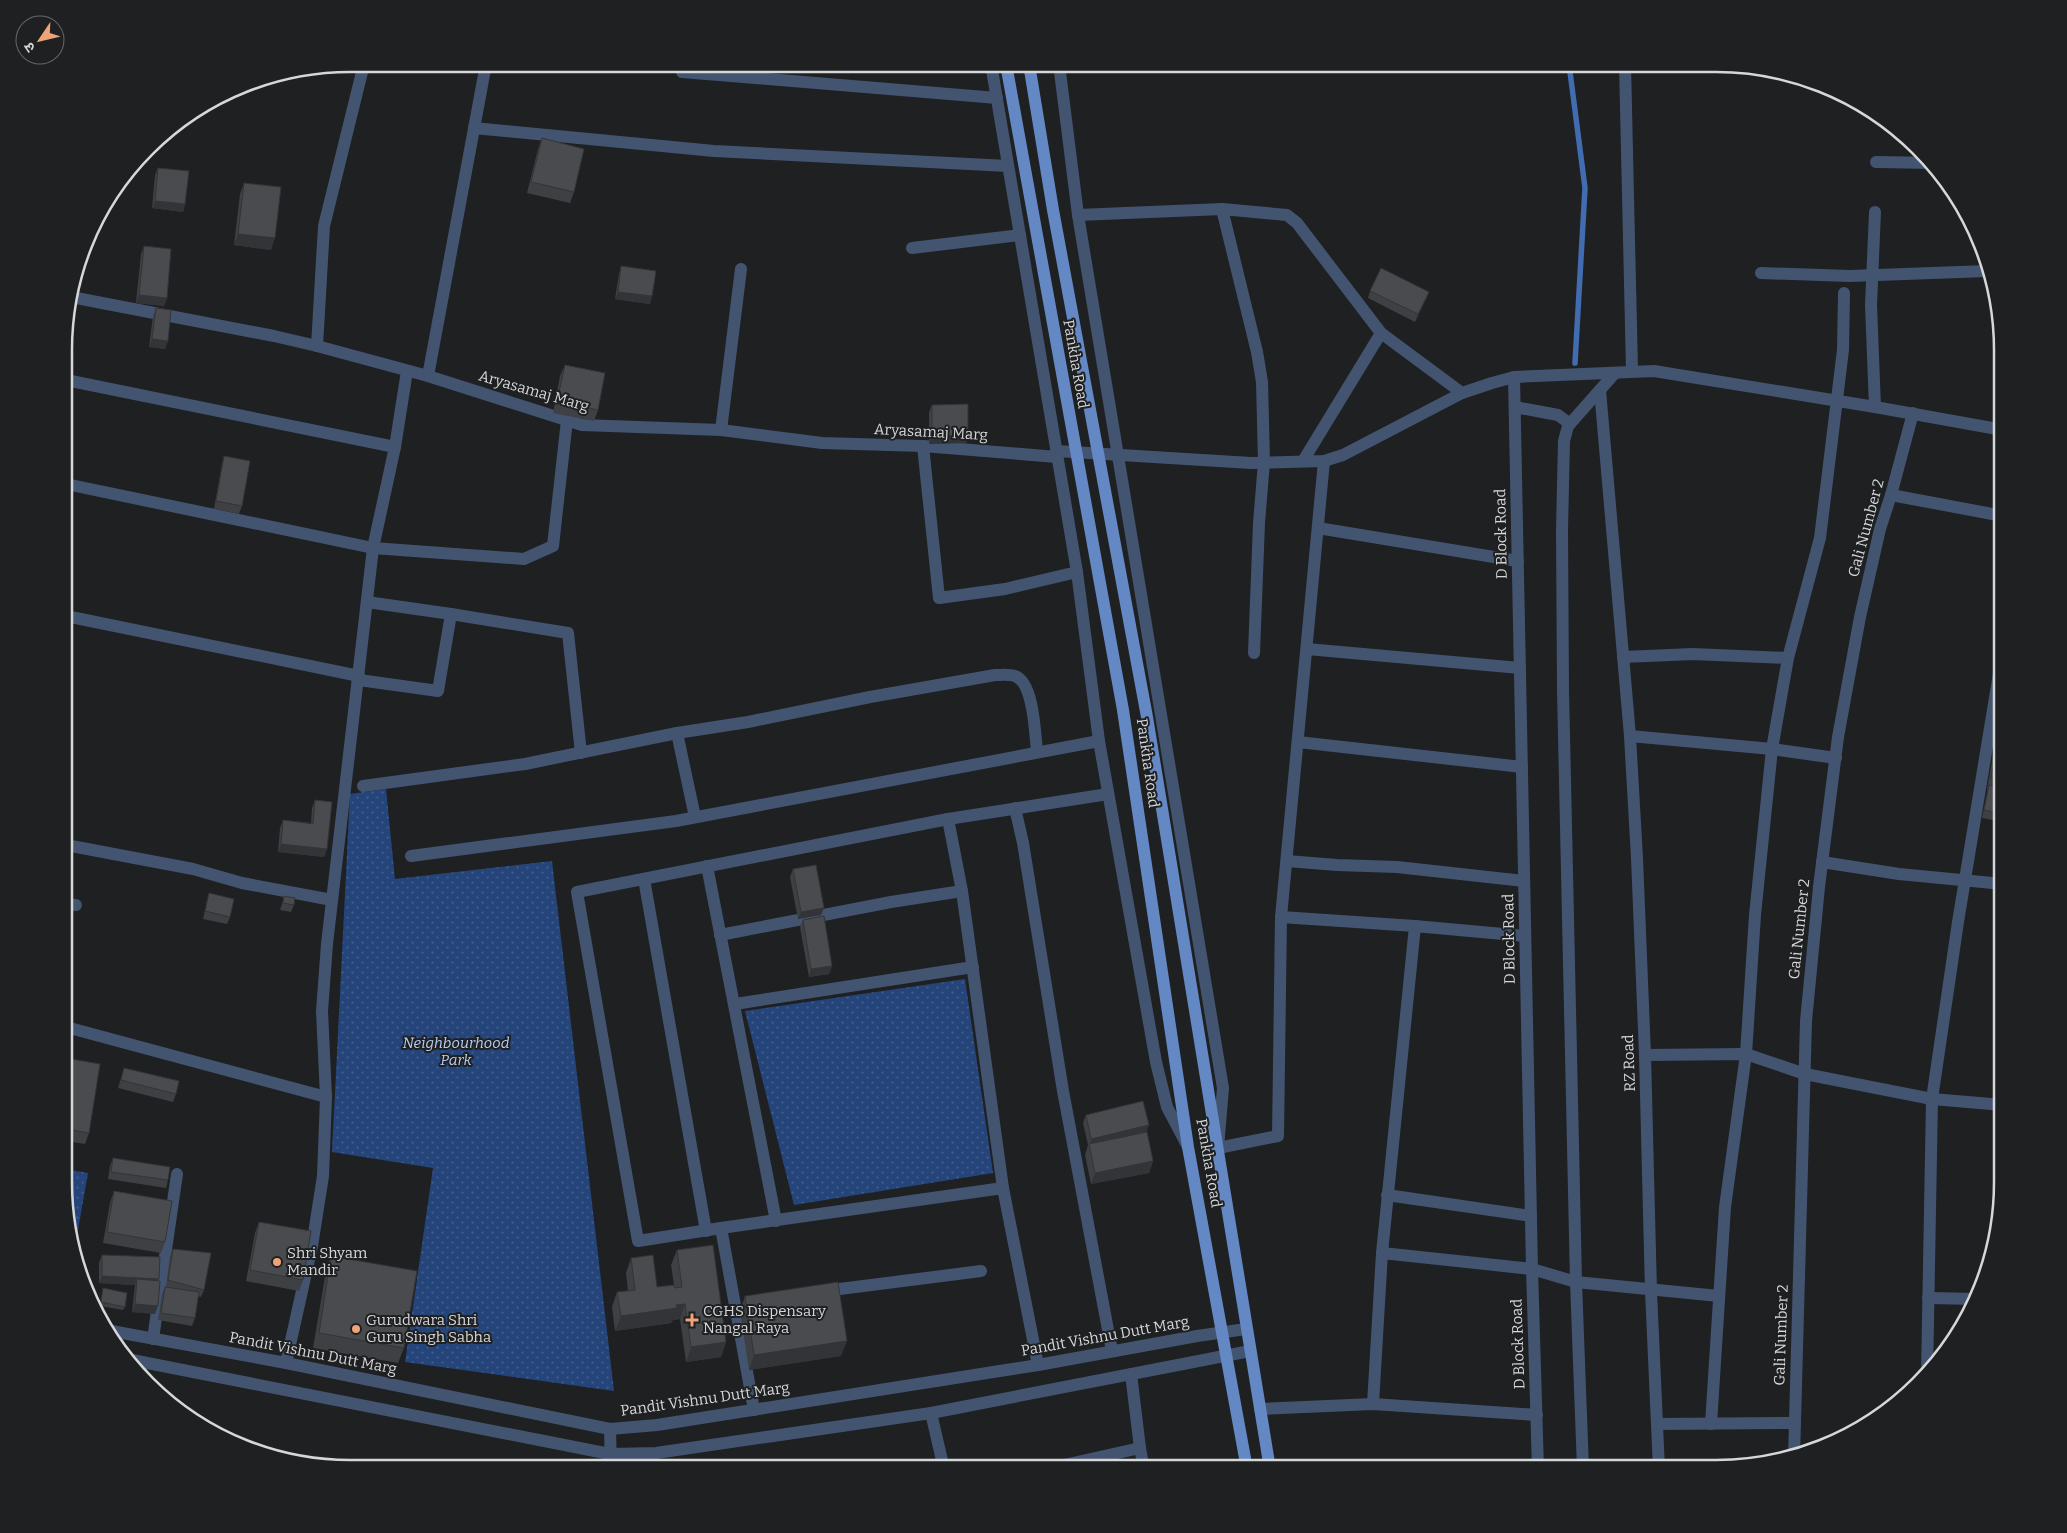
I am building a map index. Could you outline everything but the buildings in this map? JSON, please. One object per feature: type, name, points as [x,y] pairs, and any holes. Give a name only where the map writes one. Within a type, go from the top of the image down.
[{"type":"main road","name":"Pankha Road","points":[[1007,72],[1123,710],[1188,1147],[1224,1333],[1226,1356],[1245,1460]]},
{"type":"main road","name":"Pankha Road","points":[[1030,72],[1055,220],[1147,717],[1268,1460]]},
{"type":"street","points":[[317,346],[324,226],[362,72]]},
{"type":"street","points":[[428,376],[484,72]]},
{"type":"street","points":[[682,72],[997,98]]},
{"type":"street","points":[[992,72],[1077,572],[1099,741],[1156,1062],[1167,1107],[1188,1147]]},
{"type":"street","points":[[1060,72],[1078,215],[1222,1088],[1218,1148],[1278,1136],[1281,916],[1324,460]]},
{"type":"street","points":[[1625,72],[1632,372]]},
{"type":"street","points":[[474,128],[714,151],[1008,166]]},
{"type":"street","points":[[1876,162],[1922,163]]},
{"type":"street","points":[[1078,215],[1222,209],[1287,215],[1297,223],[1380,333],[1462,394]]},
{"type":"street","points":[[1222,209],[1262,382],[1264,462],[1259,523],[1254,653]]},
{"type":"street","points":[[1875,212],[1872,275],[1875,407]]},
{"type":"street","points":[[912,248],[1020,235]]},
{"type":"street","points":[[721,430],[741,270]]},
{"type":"street","points":[[1761,273],[1850,276],[1983,272]]},
{"type":"street","points":[[1711,1424],[1725,1207],[1746,1054],[1755,915],[1772,748],[1788,658],[1820,538],[1843,350],[1844,293]]},
{"type":"street","name":"Aryasamaj Marg","points":[[78,298],[317,346],[428,376],[582,425],[721,430],[822,443],[1264,462],[1324,460],[1343,455],[1462,394],[1514,377],[1654,371],[1836,400],[1994,428]]},
{"type":"street","points":[[1303,461],[1380,333]]},
{"type":"street","points":[[286,1364],[312,1246],[324,1176],[326,1096],[322,1011],[332,900],[374,548],[395,447],[407,371]]},
{"type":"street","points":[[1583,1460],[1576,1282],[1562,530],[1564,441],[1570,424],[1615,373]]},
{"type":"street","name":"D Block Road","points":[[1514,377],[1532,1269],[1538,1460]]},
{"type":"street","points":[[72,381],[395,447]]},
{"type":"street","name":"RZ Road","points":[[1600,390],[1630,736],[1637,858],[1645,1055],[1651,1291],[1659,1460]]},
{"type":"street","points":[[1515,407],[1558,414],[1570,424]]},
{"type":"street","name":"Gali Number 2","points":[[1794,1449],[1806,1021],[1822,862],[1836,758],[1860,617],[1880,529],[1913,413]]},
{"type":"street","points":[[72,485],[374,548],[524,559],[553,546],[567,420]]},
{"type":"street","points":[[923,446],[939,598],[1005,589],[1077,572]]},
{"type":"street","points":[[1891,495],[1994,514]]},
{"type":"street","points":[[1318,528],[1518,561]]},
{"type":"street","points":[[367,602],[568,633],[581,752]]},
{"type":"street","points":[[72,617],[359,678],[438,691],[451,614]]},
{"type":"street","points":[[1307,649],[1520,668]]},
{"type":"street","points":[[1623,657],[1692,654],[1788,658]]},
{"type":"street","points":[[363,786],[525,764],[677,733],[748,722],[870,697],[995,675],[1016,676],[1026,685],[1031,704],[1037,752]]},
{"type":"street","points":[[1927,1365],[1932,1099],[1994,705]]},
{"type":"street","points":[[677,733],[694,817]]},
{"type":"street","points":[[1630,736],[1772,748],[1836,758]]},
{"type":"street","points":[[411,856],[694,817],[1099,741]]},
{"type":"street","points":[[1298,742],[1522,767]]},
{"type":"street","points":[[1004,1188],[638,1241],[577,892],[948,819],[1108,794]]},
{"type":"street","points":[[1015,808],[1023,843],[1063,1091],[1112,1351]]},
{"type":"street","points":[[948,819],[962,891],[1004,1188],[1038,1365]]},
{"type":"street","points":[[72,846],[193,869],[242,883],[332,900]]},
{"type":"street","points":[[1287,861],[1337,866],[1397,867],[1524,881]]},
{"type":"street","points":[[1822,862],[1899,874],[1994,883]]},
{"type":"street","points":[[707,866],[776,1221]]},
{"type":"street","points":[[644,879],[706,1230]]},
{"type":"street","points":[[720,935],[891,902],[962,891]]},
{"type":"street","points":[[1281,916],[1525,936]]},
{"type":"street","points":[[1373,1404],[1387,1194],[1415,926]]},
{"type":"street","points":[[735,1004],[973,967]]},
{"type":"street","points":[[72,1029],[326,1096]]},
{"type":"street","points":[[1645,1055],[1746,1054],[1805,1074],[1932,1099],[1994,1104]]},
{"type":"street","points":[[153,1339],[177,1174]]},
{"type":"street","points":[[1387,1194],[1531,1216]]},
{"type":"street","points":[[721,1228],[739,1301],[754,1410]]},
{"type":"street","points":[[1382,1253],[1532,1269],[1576,1282],[1651,1291],[1720,1296]]},
{"type":"street","points":[[811,1292],[981,1271]]},
{"type":"street","points":[[1928,1298],[1969,1299]]},
{"type":"street","name":"Pandit Vishnu Dutt Marg","points":[[116,1332],[610,1429],[657,1425],[754,1410],[1038,1365],[1246,1329]]},
{"type":"street","points":[[137,1361],[610,1454],[656,1453],[931,1412],[1250,1351]]},
{"type":"street","points":[[1131,1374],[1142,1460]]},
{"type":"street","points":[[1260,1409],[1373,1404],[1537,1414]]},
{"type":"street","points":[[931,1412],[942,1460]]},
{"type":"street","points":[[1657,1424],[1795,1423]]},
{"type":"street","points":[[610,1429],[610,1460]]},
{"type":"street","points":[[1086,1460],[1140,1448]]},
{"type":"green space","name":"Neighbourhood Park","points":[[386,789],[395,879],[552,861],[614,1391],[405,1362],[433,1168],[332,1152],[350,794]]},
{"type":"green space","points":[[965,979],[993,1173],[794,1205],[745,1011]]},
{"type":"green space","points":[[72,1170],[88,1173],[77,1233],[73,1201]]},
{"type":"waterway","points":[[1570,72],[1585,188],[1575,363]]},
{"type":"place","name":"Shri Shyam Mandir","points":[[277,1262]]},
{"type":"place","name":"CGHS Dispensary Nangal Raya","points":[[692,1320]]},
{"type":"place","name":"Gurudwara Shri Guru Singh Sabha","points":[[356,1329]]}]
